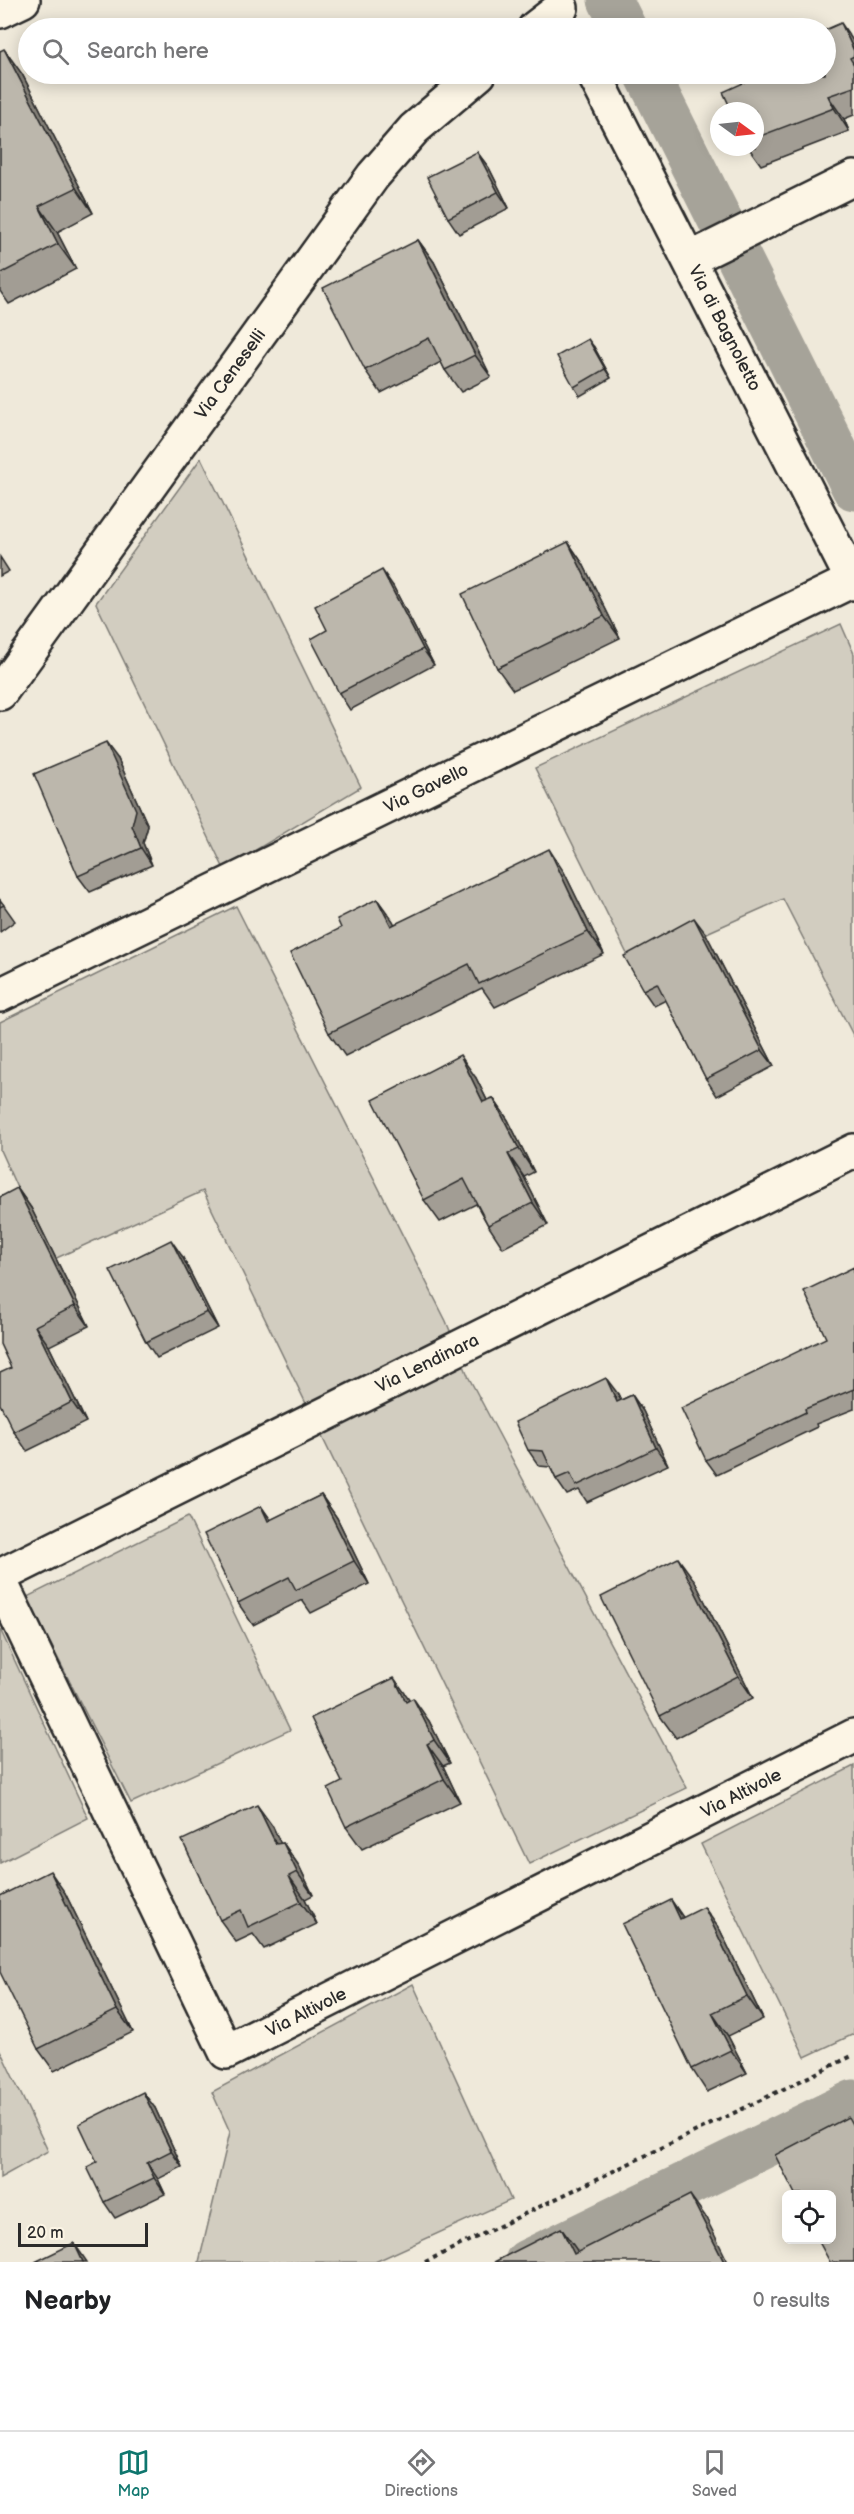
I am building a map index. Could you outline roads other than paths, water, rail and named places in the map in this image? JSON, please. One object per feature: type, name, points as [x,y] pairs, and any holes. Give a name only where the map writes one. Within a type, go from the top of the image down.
[{"type":"street","points":[[0,11],[23,0]]},
{"type":"street","name":"Via Ceneselli","points":[[0,693],[373,176],[414,129],[467,84]]},
{"type":"street","name":"Via di Bagnoletto","points":[[600,84],[701,253],[854,582]]},
{"type":"street","points":[[701,253],[854,178]]},
{"type":"street","name":"Via Gavello","points":[[0,994],[854,582]]},
{"type":"street","name":"Via Lendinara","points":[[0,1576],[854,1150]]},
{"type":"street","name":"Via Altivole","points":[[0,1581],[226,2052],[854,1737]]},
{"type":"waterway","points":[[610,0],[619,18]]},
{"type":"waterway","points":[[652,84],[854,488]]},
{"type":"waterway","points":[[527,2262],[854,2102]]}]
